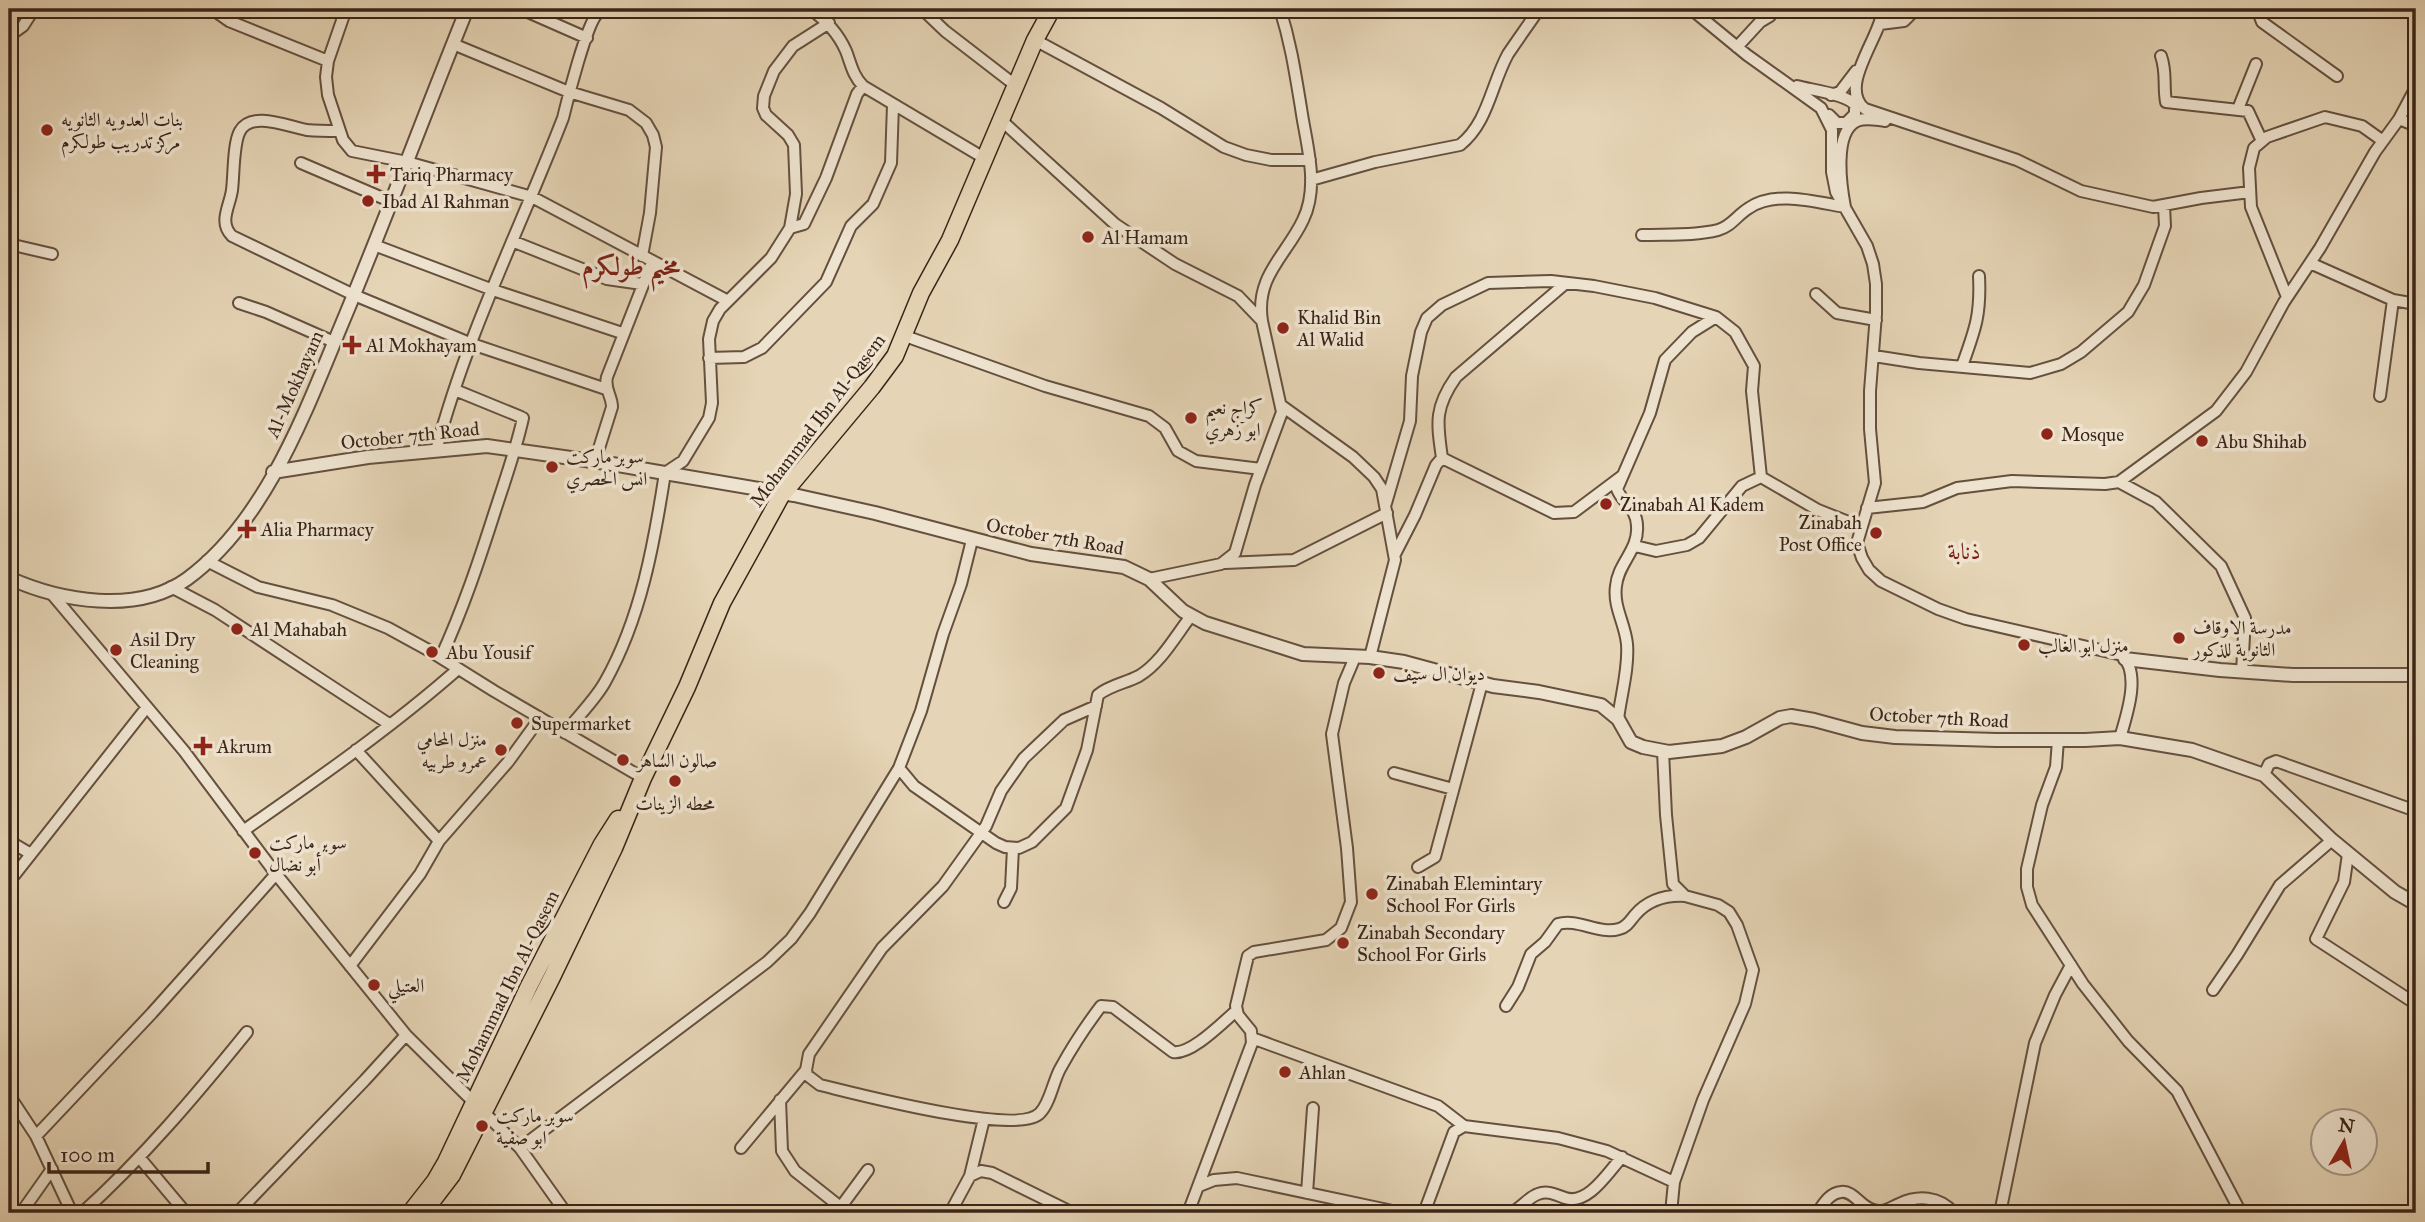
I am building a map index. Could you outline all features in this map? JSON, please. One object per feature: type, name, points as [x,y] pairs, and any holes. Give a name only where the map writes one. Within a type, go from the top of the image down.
[{"type":"main road","name":"Mohammad Ibn Al-Qasem","points":[[423,1213],[453,1175],[529,986],[602,844],[643,778],[687,687],[722,603],[769,515],[783,493],[895,356],[921,293],[950,240],[1035,40],[1052,9]]},
{"type":"main road","name":"Mohammad Ibn Al-Qasem","points":[[410,1213],[435,1181],[479,1107]]},
{"type":"street","points":[[9,36],[23,26],[34,9]]},
{"type":"street","points":[[212,9],[229,21],[328,61]]},
{"type":"street","points":[[346,9],[328,61],[326,86],[347,147],[356,153],[407,162],[532,197],[729,301]]},
{"type":"street","name":"Al-Mokhayam","points":[[10,583],[91,601],[127,599],[162,592],[185,580],[208,561],[246,518],[296,432],[392,202],[467,9]]},
{"type":"street","points":[[521,9],[587,38]]},
{"type":"street","points":[[436,451],[454,390],[563,118],[569,92],[595,17],[601,10],[637,9]]},
{"type":"street","points":[[810,9],[829,23],[840,40],[855,77],[863,86],[984,158]]},
{"type":"street","points":[[922,9],[945,32],[1015,85]]},
{"type":"street","points":[[1225,563],[1237,549],[1261,469],[1282,412],[1259,305],[1267,280],[1303,220],[1311,180],[1292,46],[1280,9]]},
{"type":"street","points":[[1311,180],[1375,162],[1460,145],[1471,137],[1480,122],[1507,56],[1539,9]]},
{"type":"street","points":[[1691,9],[1837,123],[1846,123],[1853,118],[1856,110],[1852,101],[1786,83]]},
{"type":"street","points":[[1737,47],[1760,22],[1770,16],[1772,9]]},
{"type":"street","points":[[1884,9],[1862,63],[1855,90],[1857,103],[1864,109],[2017,160],[2081,191],[2153,207],[2250,192]]},
{"type":"street","points":[[1880,24],[1904,22],[1916,9]]},
{"type":"street","points":[[2257,9],[2262,22],[2337,76]]},
{"type":"street","points":[[565,733],[604,684],[625,642],[642,589],[659,517],[665,473],[683,461],[709,418],[712,403],[709,339],[713,321],[771,258],[790,228],[796,194],[793,145],[788,135],[766,115],[762,102],[774,71],[793,46],[829,23]]},
{"type":"street","points":[[1035,40],[1161,108],[1224,147],[1270,160],[1310,160]]},
{"type":"street","points":[[453,44],[569,92],[629,110],[651,128],[656,147],[647,259],[642,284],[607,377],[606,390],[612,407],[595,461]]},
{"type":"street","points":[[2161,56],[2166,72],[2166,102],[2248,111],[2262,139]]},
{"type":"street","points":[[1830,95],[1840,92],[1862,63]]},
{"type":"street","points":[[2238,109],[2256,64]]},
{"type":"street","points":[[790,228],[804,224],[826,178],[857,94],[863,86]]},
{"type":"street","points":[[1867,508],[1923,502],[1957,488],[2012,481],[2105,484],[2119,481],[2216,411],[2246,372],[2260,342],[2399,119],[2416,87]]},
{"type":"street","points":[[709,358],[744,357],[762,348],[826,282],[851,226],[873,204],[891,163],[893,105]]},
{"type":"street","points":[[1821,108],[1832,130],[1832,172],[1836,192],[1867,246],[1873,264],[1876,320],[1870,429],[1875,483],[1857,543],[1862,558],[1869,570],[1881,581],[1966,619],[2122,655],[2132,674],[2126,718],[2120,738]]},
{"type":"street","points":[[2287,297],[2253,215],[2250,160],[2254,148],[2262,139],[2325,117],[2362,126],[2383,141]]},
{"type":"street","points":[[1844,207],[1841,152],[1848,130],[1854,123],[1870,119],[1922,127]]},
{"type":"street","points":[[2399,119],[2416,126]]},
{"type":"street","points":[[1001,120],[1115,225],[1175,264],[1238,296],[1262,321]]},
{"type":"street","points":[[340,131],[307,130],[262,121],[246,124],[238,137],[232,197],[225,220],[225,226],[232,236],[354,295],[472,344],[606,390]]},
{"type":"street","points":[[301,163],[392,202]]},
{"type":"street","points":[[1642,235],[1721,229],[1734,222],[1751,206],[1779,199],[1844,207]]},
{"type":"street","points":[[1874,356],[2030,373],[2061,364],[2081,352],[2128,312],[2144,285],[2165,226],[2164,205]]},
{"type":"street","points":[[512,241],[607,279],[642,284]]},
{"type":"street","points":[[9,244],[52,254]]},
{"type":"street","points":[[374,245],[493,290],[622,333]]},
{"type":"street","points":[[2310,263],[2393,300],[2416,304]]},
{"type":"street","points":[[1962,366],[1977,325],[1980,304],[1979,275]]},
{"type":"street","points":[[1149,579],[1225,563],[1294,560],[1386,508],[1410,421],[1412,376],[1421,332],[1432,313],[1461,295],[1488,283],[1566,283],[1655,298],[1716,317],[1735,332],[1754,366],[1752,391],[1761,477]]},
{"type":"street","points":[[1370,657],[1395,554],[1436,465],[1442,458],[1438,417],[1448,390],[1456,377],[1566,283]]},
{"type":"street","points":[[1816,294],[1838,313],[1876,320]]},
{"type":"street","points":[[2380,396],[2393,300]]},
{"type":"street","points":[[239,303],[334,342]]},
{"type":"street","points":[[1618,719],[1627,648],[1616,607],[1616,585],[1620,569],[1635,546],[1637,520],[1617,489],[1650,413],[1665,360],[1692,332],[1716,317]]},
{"type":"street","points":[[905,336],[1045,386],[1149,416],[1165,428],[1178,451],[1196,461],[1261,469]]},
{"type":"street","points":[[441,657],[463,610],[516,450],[522,418],[454,390]]},
{"type":"street","points":[[1282,406],[1353,457],[1374,477],[1382,489],[1395,554]]},
{"type":"street","name":"October 7th Road","points":[[273,472],[368,457],[488,446],[783,493],[875,513],[1031,554],[1124,567],[1149,579],[1168,598],[1205,623],[1303,654],[1370,657],[1404,662],[1482,683],[1601,705],[1618,719],[1631,742],[1663,751],[1689,751],[1722,746],[1780,718],[1791,716],[1862,733],[1895,737],[2058,740],[2120,738],[2192,750],[2264,775]]},
{"type":"street","points":[[1442,458],[1554,513],[1574,512],[1623,475]]},
{"type":"street","points":[[1761,477],[1818,510],[1861,527]]},
{"type":"street","points":[[1635,546],[1657,551],[1687,545],[1699,538],[1742,486],[1761,477]]},
{"type":"street","points":[[2119,481],[2156,502],[2221,566],[2245,618],[2242,671]]},
{"type":"street","points":[[520,1148],[779,951],[810,913],[899,768],[921,711],[972,540]]},
{"type":"street","points":[[208,561],[258,587],[332,605],[410,639],[643,778]]},
{"type":"street","points":[[171,587],[215,610],[389,723]]},
{"type":"street","points":[[51,593],[184,751],[276,874],[406,1035],[520,1148],[566,1213]]},
{"type":"street","points":[[899,768],[914,786],[996,843],[1019,848],[1031,842],[1066,808],[1087,750],[1098,695],[1140,675],[1154,664],[1191,615]]},
{"type":"street","points":[[806,1070],[811,1081],[820,1085],[927,1110],[984,1119],[1032,1118],[1043,1111],[1058,1072],[1078,1037],[1101,1006],[1112,1007],[1173,1052],[1188,1050],[1236,1012],[1248,956],[1254,952],[1326,940],[1341,928],[1351,902],[1332,734],[1344,683],[1355,657]]},
{"type":"street","points":[[2125,659],[2293,675],[2416,675]]},
{"type":"street","points":[[243,831],[356,750],[458,669]]},
{"type":"street","points":[[1418,867],[1435,857],[1482,683]]},
{"type":"street","points":[[741,1149],[806,1070],[809,1054],[882,948],[943,886],[981,832],[1001,791],[1024,758],[1064,720],[1096,706]]},
{"type":"street","points":[[9,882],[147,707]]},
{"type":"street","points":[[350,966],[420,874],[439,841],[508,762],[540,718]]},
{"type":"street","points":[[2058,740],[2056,767],[2042,805],[2027,869],[2027,887],[2036,914],[2082,984],[2128,1041],[2177,1091],[2241,1213]]},
{"type":"street","points":[[356,750],[439,841]]},
{"type":"street","points":[[1663,751],[1673,884],[1685,896]]},
{"type":"street","points":[[2416,811],[2276,761],[2269,764],[2264,775],[2332,841],[2395,892],[2416,904]]},
{"type":"street","points":[[1394,772],[1453,789]]},
{"type":"street","points":[[9,841],[31,854]]},
{"type":"street","points":[[2213,990],[2280,885],[2332,841]]},
{"type":"street","points":[[1004,902],[1011,888],[1013,848]]},
{"type":"street","points":[[2348,854],[2344,882],[2316,939],[2416,1004]]},
{"type":"street","points":[[36,1136],[152,1013],[276,874]]},
{"type":"street","points":[[1506,1006],[1518,987],[1532,951],[1545,942],[1558,924],[1567,922],[1617,930],[1628,925],[1639,911],[1652,901],[1668,896],[1685,896],[1718,905],[1729,912],[1737,925],[1753,970],[1745,1003],[1703,1100],[1675,1182],[1671,1213]]},
{"type":"street","points":[[2000,1213],[2035,1043],[2071,965]]},
{"type":"street","points":[[1188,1213],[1251,1048],[1251,1031],[1236,1012]]},
{"type":"street","points":[[82,1213],[111,1188],[247,1032]]},
{"type":"street","points":[[237,1213],[406,1035]]},
{"type":"street","points":[[1252,1038],[1437,1106],[1464,1126],[1558,1138],[1607,1151],[1675,1182]]},
{"type":"street","points":[[9,1095],[36,1136],[72,1213]]},
{"type":"street","points":[[780,1100],[782,1152],[795,1171],[844,1211],[868,1170]]},
{"type":"street","points":[[1307,1192],[1313,1108]]},
{"type":"street","points":[[950,1213],[970,1175],[984,1119]]},
{"type":"street","points":[[1424,1213],[1454,1132],[1464,1126]]},
{"type":"street","points":[[139,1157],[186,1213]]},
{"type":"street","points":[[1510,1213],[1521,1208],[1532,1197],[1543,1193],[1569,1199],[1586,1195],[1622,1157]]},
{"type":"street","points":[[21,1213],[52,1169]]},
{"type":"street","points":[[970,1175],[981,1171],[992,1173],[1073,1213]]},
{"type":"street","points":[[1199,1186],[1214,1180],[1237,1178],[1402,1213]]},
{"type":"street","points":[[1816,1213],[1828,1198],[1842,1191],[1852,1195],[1867,1210],[1881,1212],[1917,1197],[1935,1200],[1954,1213]]},
{"type":"place","name":"بنات العدويه الثانويه مركز تدريب طولكرم","points":[[47,130]]},
{"type":"place","name":"Tariq Pharmacy","points":[[376,174]]},
{"type":"place","name":"Ibad Al Rahman","points":[[368,201]]},
{"type":"place","name":"Al Hamam","points":[[1088,237]]},
{"type":"place","name":"Khalid Bin Al Walid","points":[[1283,328]]},
{"type":"place","name":"Al Mokhayam","points":[[352,345]]},
{"type":"place","name":"كراج نعيم ابو زهري","points":[[1191,418]]},
{"type":"place","name":"Mosque","points":[[2047,434]]},
{"type":"place","name":"Abu Shihab","points":[[2202,441]]},
{"type":"place","name":"سوبر ماركت انس الحصري","points":[[552,467]]},
{"type":"place","name":"Zinabah Al Kadem","points":[[1606,504]]},
{"type":"place","name":"Alia Pharmacy","points":[[247,529]]},
{"type":"place","name":"Zinabah Post Office","points":[[1876,533]]},
{"type":"place","name":"Al Mahabah","points":[[237,629]]},
{"type":"place","name":"مدرسة الاوقاف الثانوية للذكور","points":[[2179,638]]},
{"type":"place","name":"منزل ابو الغالب","points":[[2024,645]]},
{"type":"place","name":"Asil Dry Cleaning","points":[[116,650]]},
{"type":"place","name":"Abu Yousif","points":[[432,652]]},
{"type":"place","name":"ديوان ال سيف","points":[[1379,673]]},
{"type":"place","name":"Supermarket","points":[[517,723]]},
{"type":"place","name":"Akrum","points":[[203,746]]},
{"type":"place","name":"منزل المحامي عمرو طربيه","points":[[501,750]]},
{"type":"place","name":"صالون الساهر","points":[[623,760]]},
{"type":"place","name":"محطه الزينات","points":[[675,781]]},
{"type":"place","name":"سوبر ماركت أبو نضال","points":[[255,853]]},
{"type":"place","name":"Zinabah Elemintary School For Girls","points":[[1372,894]]},
{"type":"place","name":"Zinabah Secondary School For Girls","points":[[1343,943]]},
{"type":"place","name":"العتيلي","points":[[374,985]]},
{"type":"place","name":"Ahlan","points":[[1285,1072]]},
{"type":"place","name":"سوبر ماركت ابو صفية","points":[[482,1126]]},
{"type":"district","name":"مخيم طولكرم","points":[[631,266]]},
{"type":"district","name":"ذنابة","points":[[1964,551]]}]
